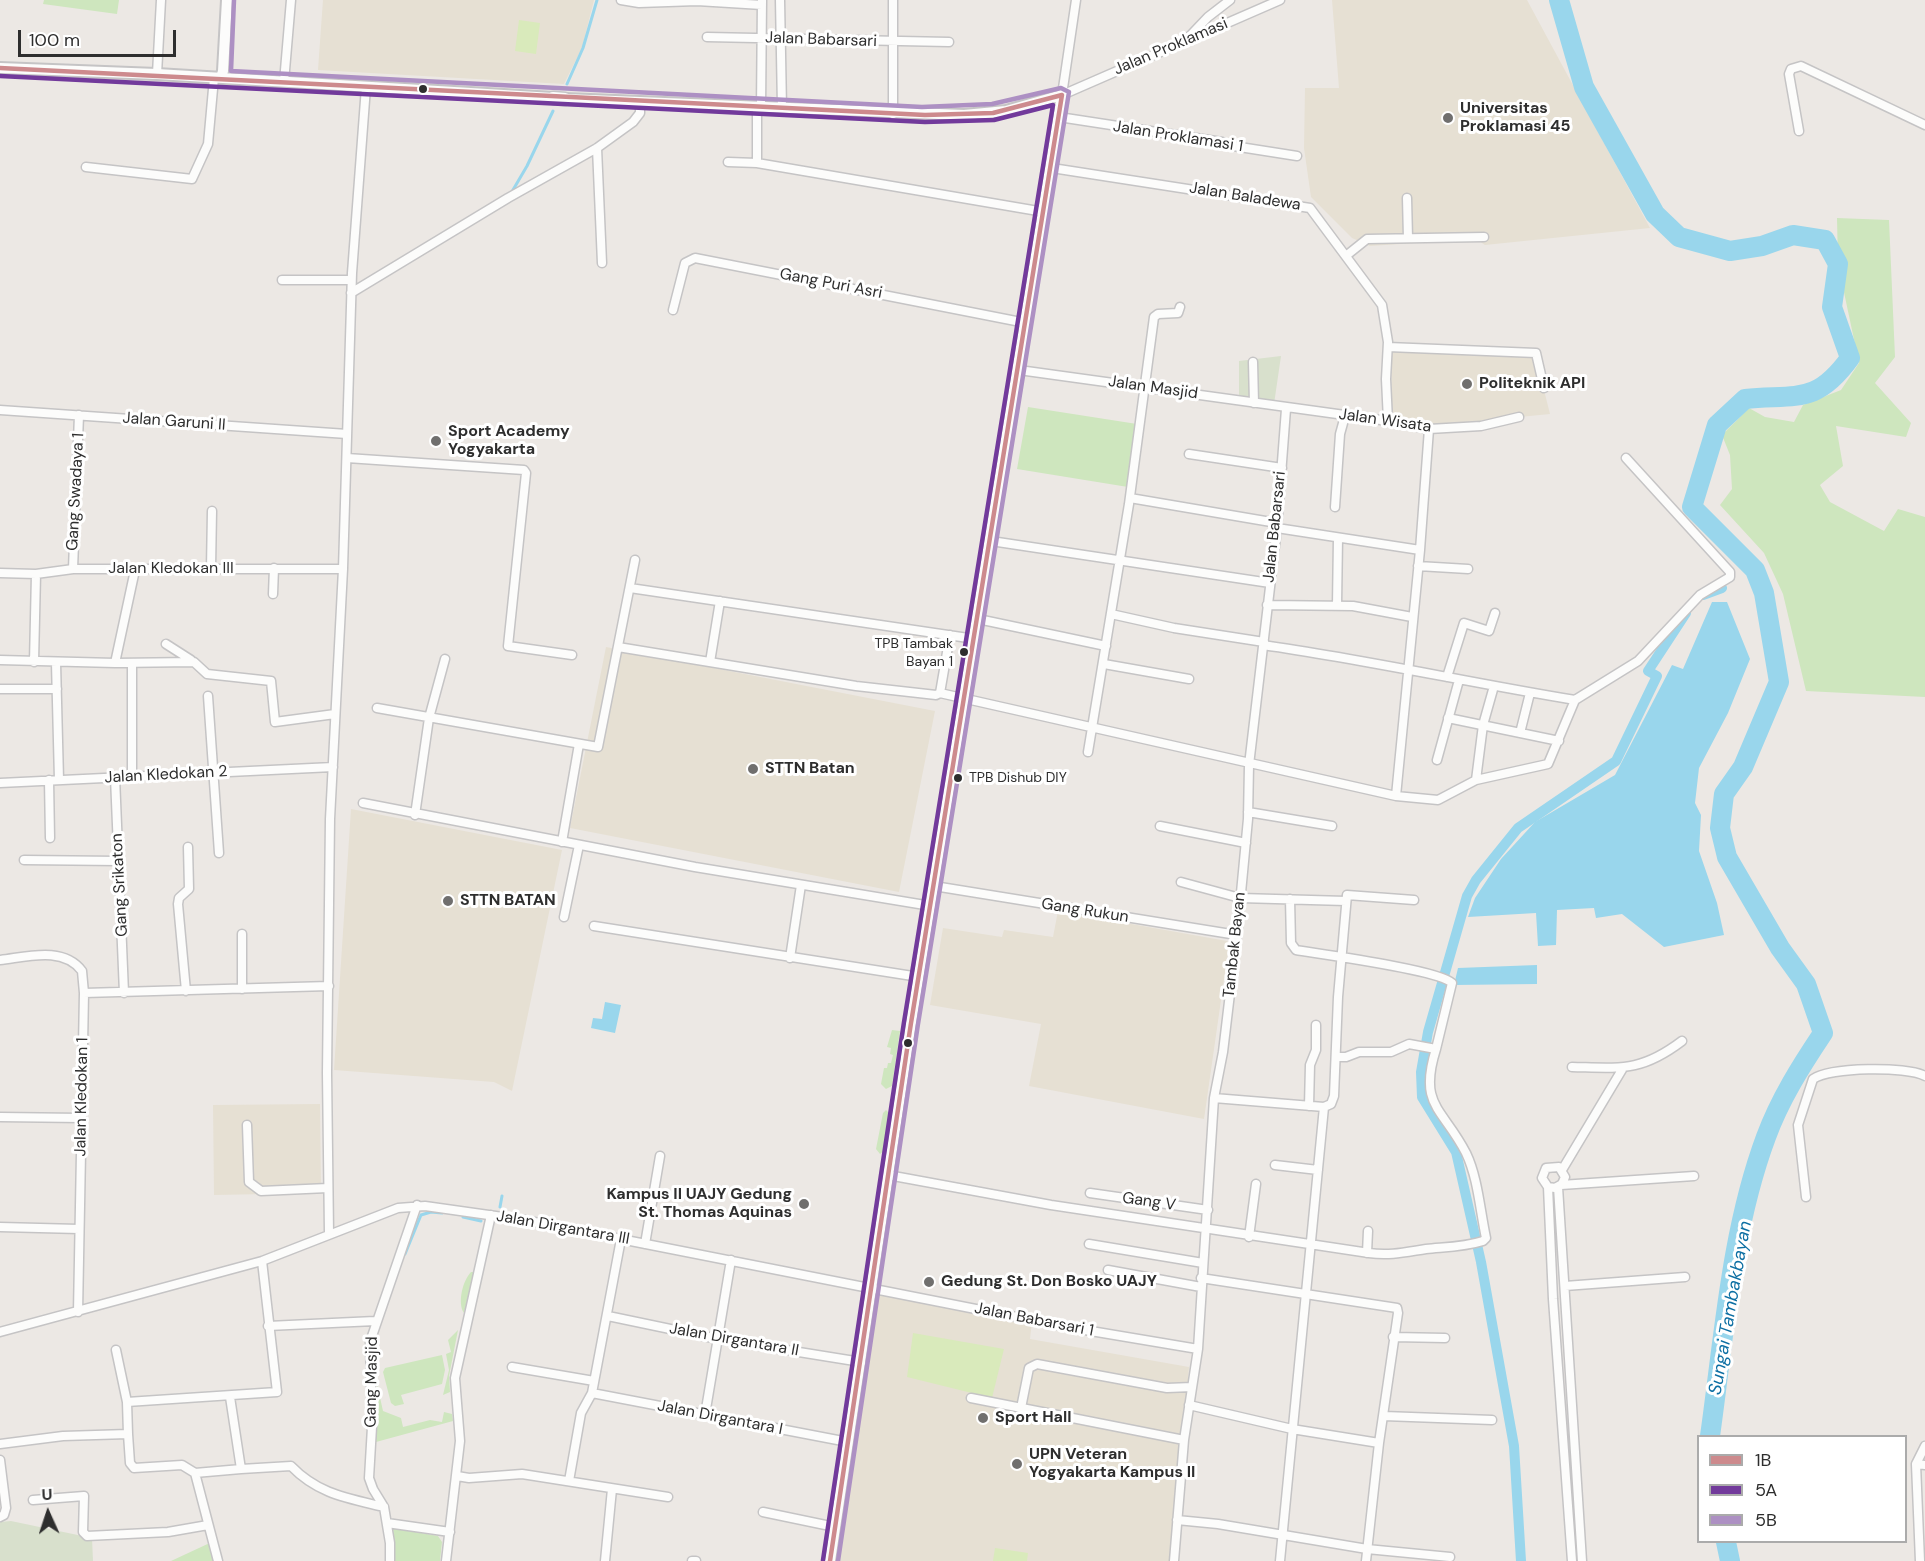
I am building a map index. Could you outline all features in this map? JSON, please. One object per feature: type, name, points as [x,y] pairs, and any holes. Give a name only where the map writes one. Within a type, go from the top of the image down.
[{"type":"street","points":[[157,74],[161,0]]},
{"type":"street","points":[[86,167],[192,179],[208,144],[219,71],[223,0]]},
{"type":"street","points":[[217,78],[223,71],[227,0]]},
{"type":"street","points":[[284,82],[291,0]]},
{"type":"street","points":[[621,0],[762,2],[757,163]]},
{"type":"street","points":[[780,0],[782,108]]},
{"type":"street","name":"Jalan Babarsari","points":[[707,37],[893,42],[893,0]]},
{"type":"street","points":[[830,1561],[919,977],[1052,168],[1076,0]]},
{"type":"street","points":[[1186,41],[1208,17],[1230,0]]},
{"type":"street","name":"Jalan Proklamasi","points":[[1062,94],[1280,0]]},
{"type":"street","points":[[893,114],[893,42],[949,42]]},
{"type":"street","points":[[1799,131],[1790,74],[1791,69],[1802,66],[1925,125]]},
{"type":"street","points":[[0,68],[157,74],[640,103],[893,114],[993,113],[1062,94]]},
{"type":"street","points":[[329,1233],[330,819],[343,569],[351,280],[366,87]]},
{"type":"street","points":[[351,293],[508,198],[597,148],[633,122],[640,113],[640,103]]},
{"type":"street","name":"Jalan Proklamasi 1","points":[[1059,117],[1297,156]]},
{"type":"street","points":[[597,148],[602,263]]},
{"type":"street","points":[[728,162],[757,163],[1044,212]]},
{"type":"street","name":"Jalan Baladewa","points":[[1052,168],[1308,207],[1347,255],[1382,305],[1388,347],[1386,379],[1388,421]]},
{"type":"street","points":[[1407,198],[1408,238]]},
{"type":"street","points":[[1347,255],[1367,239],[1484,237]]},
{"type":"street","name":"Gang Puri Asri","points":[[674,310],[685,263],[695,258],[1026,323]]},
{"type":"street","points":[[282,280],[351,280]]},
{"type":"street","points":[[1088,752],[1130,498],[1155,314],[1178,313],[1180,307]]},
{"type":"street","points":[[1388,347],[1536,352],[1544,388]]},
{"type":"street","points":[[1253,362],[1254,403]]},
{"type":"street","name":"Jalan Masjid","points":[[1019,370],[1286,408]]},
{"type":"street","name":"Jalan Babarsari","points":[[1263,643],[1277,526],[1286,408]]},
{"type":"street","name":"Jalan Wisata","points":[[1286,408],[1388,421],[1429,429],[1480,426],[1519,417]]},
{"type":"street","name":"Jalan Garuni II","points":[[0,410],[348,434]]},
{"type":"street","name":"Gang Swadaya 1","points":[[73,568],[79,415]]},
{"type":"street","points":[[1335,507],[1340,434],[1345,416]]},
{"type":"street","points":[[1395,796],[1420,550],[1429,429]]},
{"type":"street","points":[[1189,454],[1282,468]]},
{"type":"street","points":[[347,458],[524,470],[526,472],[508,646],[572,656]]},
{"type":"street","points":[[618,647],[856,686],[936,695],[940,693],[1249,765],[1395,796],[1438,800],[1476,780],[1548,764],[1575,700],[1638,661],[1664,636],[1668,628],[1700,595],[1730,577],[1730,572],[1626,458]]},
{"type":"street","points":[[1130,498],[1338,538],[1420,550]]},
{"type":"street","points":[[210,568],[212,511]]},
{"type":"street","points":[[1338,538],[1338,605]]},
{"type":"street","points":[[991,542],[1120,559],[1270,583]]},
{"type":"street","points":[[377,708],[598,747],[635,560]]},
{"type":"street","points":[[1418,566],[1468,568]]},
{"type":"street","name":"Jalan Kledokan III","points":[[0,573],[36,574],[73,568],[343,569]]},
{"type":"street","points":[[273,594],[274,568]]},
{"type":"street","points":[[115,663],[135,570]]},
{"type":"street","points":[[33,662],[36,574]]},
{"type":"street","points":[[630,588],[975,639]]},
{"type":"street","points":[[710,662],[720,601]]},
{"type":"street","points":[[1267,605],[1338,605],[1412,617]]},
{"type":"street","points":[[1447,677],[1464,623],[1489,631],[1495,613]]},
{"type":"street","points":[[1111,614],[1174,628],[1408,668],[1459,680],[1575,700]]},
{"type":"street","points":[[978,619],[1106,646]]},
{"type":"street","points":[[940,693],[950,635]]},
{"type":"street","name":"Tambak Bayan","points":[[1174,1561],[1184,1440],[1198,1348],[1214,1098],[1223,1052],[1237,935],[1246,843],[1249,765],[1263,643]]},
{"type":"street","points":[[166,644],[194,662],[207,674],[271,681],[275,722],[335,714]]},
{"type":"street","points":[[415,815],[429,718],[445,659]]},
{"type":"street","points":[[0,660],[56,663],[194,662]]},
{"type":"street","points":[[56,663],[59,780]]},
{"type":"street","points":[[132,663],[132,777]]},
{"type":"street","points":[[1104,664],[1189,679]]},
{"type":"street","points":[[1437,760],[1459,680]]},
{"type":"street","points":[[1476,780],[1484,725],[1494,686]]},
{"type":"street","points":[[0,689],[57,689]]},
{"type":"street","points":[[1520,733],[1530,693]]},
{"type":"street","points":[[208,696],[211,772],[219,853]]},
{"type":"street","points":[[1448,718],[1559,741]]},
{"type":"street","points":[[562,842],[579,744]]},
{"type":"street","name":"Jalan Kledokan 2","points":[[0,783],[333,767]]},
{"type":"street","name":"Gang Srikaton","points":[[115,777],[124,993]]},
{"type":"street","points":[[49,780],[50,838]]},
{"type":"street","points":[[363,803],[562,842],[931,906]]},
{"type":"street","points":[[1248,812],[1332,826]]},
{"type":"street","points":[[1160,826],[1246,843]]},
{"type":"street","points":[[564,917],[579,845]]},
{"type":"street","points":[[186,991],[178,904],[179,898],[189,889],[188,847]]},
{"type":"street","points":[[24,860],[119,861]]},
{"type":"street","points":[[1181,882],[1240,898],[1346,901]]},
{"type":"street","points":[[790,958],[801,885]]},
{"type":"street","name":"Gang Rukun","points":[[934,886],[1237,935]]},
{"type":"street","points":[[1214,1098],[1324,1107],[1332,1101],[1337,1057],[1338,997],[1346,901],[1349,893],[1414,900]]},
{"type":"street","points":[[888,1175],[1051,1205],[1249,1237],[1391,1256],[1479,1243],[1485,1238],[1472,1171],[1466,1153],[1430,1095],[1429,1071],[1452,986],[1450,980],[1293,948],[1290,899]]},
{"type":"street","points":[[594,926],[919,977]]},
{"type":"street","points":[[242,934],[242,989]]},
{"type":"street","name":"Jalan Kledokan 1","points":[[0,960],[45,956],[68,958],[82,970],[84,993],[78,1312]]},
{"type":"street","points":[[84,993],[329,986]]},
{"type":"street","points":[[1309,1106],[1310,1065],[1316,1050],[1316,1025]]},
{"type":"street","points":[[1572,1067],[1619,1068],[1653,1061],[1682,1041]]},
{"type":"street","points":[[1337,1057],[1346,1057],[1359,1052],[1390,1052],[1409,1044],[1435,1048]]},
{"type":"street","points":[[1561,1168],[1619,1068]]},
{"type":"street","points":[[1806,1197],[1798,1125],[1813,1080],[1829,1072],[1900,1070],[1925,1076]]},
{"type":"street","points":[[1280,1561],[1324,1107]]},
{"type":"street","points":[[0,1117],[81,1118]]},
{"type":"street","points":[[247,1125],[249,1182],[252,1186],[261,1191],[328,1188]]},
{"type":"street","points":[[645,1244],[660,1156]]},
{"type":"street","points":[[1275,1165],[1318,1170]]},
{"type":"street","points":[[1561,1168],[1549,1167],[1544,1171],[1542,1178],[1548,1187],[1553,1299],[1572,1561]]},
{"type":"street","points":[[1561,1168],[1565,1177],[1561,1186],[1561,1226],[1582,1561]]},
{"type":"street","points":[[1548,1187],[1694,1176]]},
{"type":"street","points":[[1249,1237],[1256,1184]]},
{"type":"street","name":"Gang V","points":[[1090,1193],[1208,1210]]},
{"type":"street","name":"Jalan Dirgantara III","points":[[0,1332],[262,1261],[398,1208],[417,1205],[491,1215],[871,1288]]},
{"type":"street","name":"Gang Masjid","points":[[390,1561],[384,1507],[373,1489],[369,1473],[372,1427],[369,1349],[375,1321],[417,1205]]},
{"type":"street","points":[[446,1561],[460,1441],[455,1378],[491,1215]]},
{"type":"street","points":[[1549,1228],[1561,1226]]},
{"type":"street","points":[[0,1227],[79,1229]]},
{"type":"street","points":[[1367,1253],[1368,1231]]},
{"type":"street","points":[[569,1481],[581,1413],[592,1394],[621,1239]]},
{"type":"street","points":[[1089,1244],[1203,1263]]},
{"type":"street","points":[[705,1415],[730,1260]]},
{"type":"street","points":[[127,1402],[230,1397],[277,1392],[262,1261]]},
{"type":"street","points":[[1108,1270],[1305,1293],[1396,1308],[1366,1561]]},
{"type":"street","points":[[1565,1286],[1685,1277]]},
{"type":"street","name":"Jalan Babarsari 1","points":[[871,1288],[1067,1327],[1198,1348]]},
{"type":"street","points":[[1553,1299],[1565,1298]]},
{"type":"street","name":"Jalan Dirgantara II","points":[[608,1316],[718,1339],[861,1362]]},
{"type":"street","points":[[268,1326],[375,1321]]},
{"type":"street","points":[[1393,1337],[1444,1338]]},
{"type":"street","points":[[116,1350],[127,1402],[130,1463],[134,1467],[176,1465],[188,1467],[195,1473],[218,1561]]},
{"type":"street","points":[[1558,1363],[1569,1362]]},
{"type":"street","points":[[1021,1408],[1029,1368],[1037,1364],[1167,1388],[1192,1387]]},
{"type":"street","points":[[512,1367],[594,1381]]},
{"type":"street","name":"Jalan Dirgantara I","points":[[592,1394],[848,1442]]},
{"type":"street","points":[[230,1397],[242,1469]]},
{"type":"street","points":[[971,1398],[1184,1440]]},
{"type":"street","points":[[1189,1405],[1292,1429],[1379,1443]]},
{"type":"street","points":[[1384,1416],[1492,1420]]},
{"type":"street","points":[[0,1444],[63,1436],[128,1434]]},
{"type":"street","points":[[1920,1561],[1920,1464],[1925,1446]]},
{"type":"street","points":[[0,1460],[6,1508],[4,1515],[0,1517]]},
{"type":"street","points":[[195,1473],[291,1466],[306,1482],[318,1488],[384,1507]]},
{"type":"street","points":[[457,1476],[469,1478],[522,1474],[668,1497]]},
{"type":"street","points":[[605,1561],[612,1489]]},
{"type":"street","points":[[33,1500],[84,1496],[82,1532],[87,1536],[168,1532],[208,1526]]},
{"type":"street","points":[[763,1512],[835,1527]]},
{"type":"street","points":[[1177,1520],[1218,1524],[1367,1549],[1450,1557]]},
{"type":"street","points":[[387,1523],[450,1532]]},
{"type":"street","points":[[1570,1530],[1580,1530]]},
{"type":"shaded area","points":[[323,0],[594,0],[582,48],[564,84],[318,70]]},
{"type":"shaded area","name":"Universitas Proklamasi 45","points":[[1332,0],[1527,0],[1650,228],[1485,245],[1476,239],[1370,246],[1352,238],[1311,197],[1304,148],[1305,88],[1339,88]]},
{"type":"shaded area","name":"Politeknik API","points":[[1391,349],[1535,354],[1550,414],[1428,426],[1392,420]]},
{"type":"shaded area","name":"STTN Batan","points":[[606,647],[935,711],[899,892],[570,828]]},
{"type":"shaded area","name":"STTN BATAN","points":[[351,809],[562,850],[512,1091],[494,1082],[334,1070]]},
{"type":"shaded area","points":[[1058,911],[1227,941],[1229,944],[1204,1119],[1029,1086],[1041,1024],[930,1005],[943,928],[1002,937],[1004,930],[1053,937]]},
{"type":"shaded area","points":[[320,1104],[321,1193],[214,1195],[213,1105]]},
{"type":"shaded area","name":"UPN Veteran Yogyakarta Kampus II","points":[[879,1295],[1032,1321],[1030,1339],[1189,1367],[1174,1561],[837,1561]]},
{"type":"green space","points":[[44,0],[119,0],[117,14],[43,4]]},
{"type":"green space","points":[[519,20],[540,23],[536,54],[515,51]]},
{"type":"green space","points":[[1837,218],[1889,220],[1895,357],[1875,383],[1911,423],[1906,437],[1836,426],[1843,466],[1820,485],[1830,502],[1884,531],[1898,509],[1925,517],[1925,697],[1806,691],[1783,594],[1764,553],[1720,505],[1732,489],[1730,455],[1722,435],[1749,408],[1765,417],[1794,422],[1803,405],[1841,390],[1859,363],[1838,264]]},
{"type":"green space","points":[[1281,356],[1274,404],[1239,398],[1239,361]]},
{"type":"green space","points":[[1028,407],[1137,424],[1128,487],[1017,469]]},
{"type":"green space","points":[[892,1030],[900,1031],[892,1086],[886,1089],[881,1084],[884,1068],[891,1063],[893,1055],[890,1054],[891,1048],[887,1047]]},
{"type":"green space","points":[[886,1110],[891,1115],[884,1151],[880,1154],[876,1149],[883,1113]]},
{"type":"green space","points":[[471,1272],[474,1272],[464,1313],[461,1304],[462,1292]]},
{"type":"green space","points":[[458,1330],[449,1376],[450,1392],[443,1395],[449,1370],[446,1354],[451,1352],[448,1340]]},
{"type":"green space","points":[[913,1333],[1004,1349],[992,1398],[907,1377]]},
{"type":"green space","points":[[442,1355],[445,1370],[442,1384],[401,1395],[404,1404],[395,1406],[391,1403],[383,1372],[385,1368]]},
{"type":"green space","points":[[377,1384],[383,1411],[401,1418],[403,1427],[430,1420],[442,1422],[444,1412],[452,1414],[453,1421],[376,1442]]},
{"type":"green space","points":[[11,1521],[92,1538],[93,1561],[0,1561],[0,1522]]},
{"type":"green space","points":[[393,1528],[438,1536],[442,1542],[440,1561],[395,1561]]},
{"type":"green space","points":[[214,1541],[219,1561],[171,1561]]},
{"type":"green space","points":[[995,1548],[1028,1553],[1027,1561],[993,1561]]},
{"type":"water","points":[[1712,602],[1727,602],[1750,659],[1728,713],[1699,768],[1695,803],[1701,815],[1699,851],[1717,903],[1724,935],[1664,947],[1622,914],[1596,918],[1594,908],[1557,910],[1556,945],[1538,946],[1536,913],[1468,917],[1475,898],[1501,859],[1535,822],[1615,775],[1672,665],[1683,669]]},
{"type":"water","points":[[1537,965],[1537,984],[1454,985],[1458,968]]},
{"type":"water","points":[[605,1002],[621,1005],[615,1033],[591,1028],[593,1018],[602,1019]]},
{"type":"waterway","points":[[567,84],[583,48],[597,0]]},
{"type":"waterway","name":"Sungai Tambakbayan","points":[[1559,0],[1584,87],[1655,214],[1679,237],[1730,251],[1762,246],[1793,235],[1825,240],[1838,264],[1832,307],[1850,358],[1827,384],[1816,390],[1792,396],[1745,399],[1717,425],[1692,507],[1755,570],[1764,593],[1779,682],[1743,767],[1724,794],[1720,828],[1727,857],[1780,948],[1806,984],[1823,1033],[1784,1096],[1766,1137],[1754,1173],[1744,1209],[1730,1285],[1710,1435]]},
{"type":"waterway","points":[[510,195],[527,166],[553,111]]},
{"type":"waterway","points":[[1703,595],[1722,588]]},
{"type":"waterway","points":[[1521,1561],[1514,1446],[1481,1262],[1456,1152],[1422,1097],[1421,1072],[1428,1032],[1467,896],[1476,880],[1518,828],[1616,761],[1657,676],[1648,671],[1686,613]]},
{"type":"waterway","points":[[500,1207],[502,1196]]},
{"type":"waterway","points":[[405,1254],[421,1215],[431,1212],[442,1213]]},
{"type":"waterway","points":[[463,1217],[481,1221]]},
{"type":"waterway","points":[[374,1350],[376,1336]]},
{"type":"waterway","name":"Sungai Tambakbayan","points":[[1726,1543],[1730,1561]]},
{"type":"transit line","name":"5B","points":[[234,0],[231,71],[922,107],[992,104],[1061,88],[1069,92],[918,1024],[838,1561]]},
{"type":"transit line","name":"1B","points":[[0,68],[925,115],[993,113],[1062,95],[911,1023],[830,1561]]},
{"type":"transit line","name":"5A","points":[[0,76],[925,122],[994,120],[1053,105],[904,1022],[823,1560]]},
{"type":"place","name":"Universitas Proklamasi 45","points":[[1448,118]]},
{"type":"place","name":"Politeknik API","points":[[1467,384]]},
{"type":"place","name":"Sport Academy Yogyakarta","points":[[436,441]]},
{"type":"place","name":"TPB Tambak Bayan 1","points":[[964,652]]},
{"type":"place","name":"STTN Batan","points":[[753,769]]},
{"type":"place","name":"TPB Dishub DIY","points":[[958,778]]},
{"type":"place","name":"STTN BATAN","points":[[448,901]]},
{"type":"place","name":"Kampus II UAJY Gedung St. Thomas Aquinas","points":[[804,1204]]},
{"type":"place","name":"Gedung St. Don Bosko UAJY","points":[[929,1282]]},
{"type":"place","name":"Sport Hall","points":[[983,1418]]},
{"type":"place","name":"UPN Veteran Yogyakarta Kampus II","points":[[1017,1464]]}]
